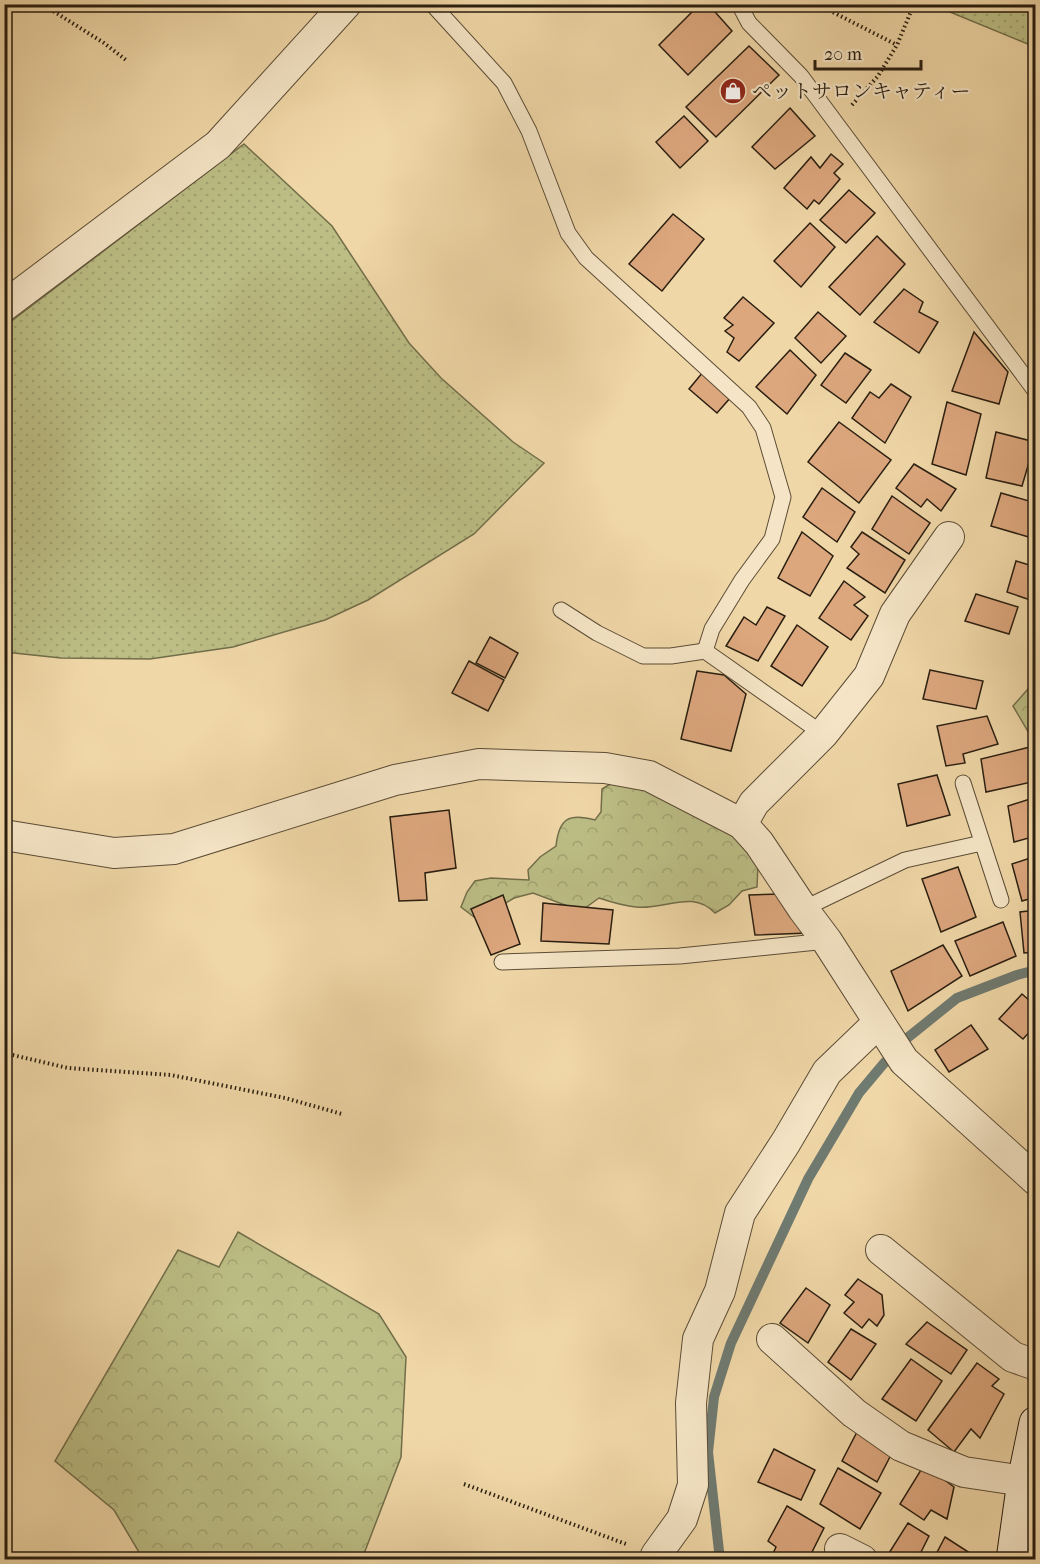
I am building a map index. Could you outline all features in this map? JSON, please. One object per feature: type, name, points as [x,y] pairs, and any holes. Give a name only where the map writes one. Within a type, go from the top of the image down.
[{"type":"street","points":[[4,306],[218,145],[346,4]]},
{"type":"street","points":[[742,824],[754,803],[823,735],[868,676],[895,614],[949,537]]},
{"type":"street","points":[[4,835],[114,853],[174,849],[395,780],[479,764],[605,768],[649,776],[742,824],[759,843],[827,941],[904,1061],[1035,1180]]},
{"type":"street","points":[[656,1555],[682,1519],[693,1485],[691,1403],[698,1339],[720,1291],[740,1213],[786,1142],[827,1072],[878,1023]]},
{"type":"street","points":[[881,1250],[1013,1357],[1035,1365]]},
{"type":"street","points":[[772,1339],[854,1413],[901,1446],[964,1472],[1024,1481]]},
{"type":"street","points":[[1013,1560],[1024,1481],[1034,1437]]},
{"type":"lane","points":[[432,4],[504,82],[529,131],[568,233],[586,258],[749,407],[764,428],[783,497],[772,539],[742,580],[712,629],[705,651]]},
{"type":"lane","points":[[739,4],[749,23],[801,76],[1035,392]]},
{"type":"lane","points":[[561,610],[597,633],[643,656],[671,656],[705,651],[823,735]]},
{"type":"lane","points":[[963,783],[1001,900]]},
{"type":"lane","points":[[803,909],[905,860],[982,843]]},
{"type":"lane","points":[[502,962],[680,956],[827,941]]},
{"type":"path","points":[[42,4],[104,43],[126,60]]},
{"type":"path","points":[[818,4],[897,45]]},
{"type":"path","points":[[835,122],[878,76],[897,45],[914,4]]},
{"type":"path","points":[[4,1053],[68,1068],[171,1075],[285,1098],[342,1114]]},
{"type":"path","points":[[464,1484],[656,1555]]},
{"type":"green space","points":[[933,5],[1025,5],[1035,9],[1035,47]]},
{"type":"green space","points":[[244,144],[332,226],[409,343],[441,378],[513,442],[544,463],[474,534],[368,600],[325,620],[233,647],[150,659],[61,658],[5,652],[5,326]]},
{"type":"green space","points":[[1035,681],[1035,738],[1030,735],[1013,706]]},
{"type":"green space","points":[[645,782],[729,826],[758,865],[757,887],[742,891],[729,905],[715,913],[697,902],[636,907],[599,898],[581,911],[533,893],[514,898],[488,914],[474,917],[461,907],[467,892],[475,881],[491,878],[529,880],[528,870],[540,857],[556,846],[560,829],[567,820],[578,817],[595,820],[601,812],[602,789],[612,783]]},
{"type":"green space","points":[[238,1232],[379,1314],[406,1357],[401,1457],[362,1559],[143,1559],[114,1510],[55,1461],[178,1250],[219,1267]]},
{"type":"building","points":[[700,4],[708,4],[732,31],[688,75],[659,45]]},
{"type":"building","name":"ペットサロンキャティー","points":[[749,46],[779,75],[716,137],[686,107]]},
{"type":"building","points":[[790,108],[815,136],[775,169],[752,147]]},
{"type":"building","points":[[684,116],[708,141],[680,168],[656,142]]},
{"type":"building","points":[[831,154],[843,164],[834,173],[840,179],[819,204],[814,200],[807,209],[784,188],[811,157],[820,168]]},
{"type":"building","points":[[849,190],[875,213],[846,243],[820,220]]},
{"type":"building","points":[[673,214],[704,239],[662,291],[629,264]]},
{"type":"building","points":[[810,223],[835,247],[801,287],[774,261]]},
{"type":"building","points":[[877,236],[905,264],[860,315],[829,287]]},
{"type":"building","points":[[904,289],[923,302],[919,312],[938,322],[919,353],[874,322]]},
{"type":"building","points":[[743,297],[774,323],[739,361],[727,352],[734,338],[725,331],[733,325],[724,318]]},
{"type":"building","points":[[818,312],[846,336],[821,363],[795,338]]},
{"type":"building","points":[[974,332],[1008,372],[999,404],[952,391]]},
{"type":"building","points":[[790,350],[816,375],[787,414],[756,387]]},
{"type":"building","points":[[845,353],[871,370],[846,403],[821,385]]},
{"type":"building","points":[[703,372],[731,397],[717,413],[689,389]]},
{"type":"building","points":[[891,384],[911,397],[885,443],[852,418],[870,392],[879,398]]},
{"type":"building","points":[[947,402],[981,414],[966,475],[932,464]]},
{"type":"building","points":[[839,422],[891,460],[859,503],[808,462]]},
{"type":"building","points":[[996,432],[1035,442],[1022,486],[986,478]]},
{"type":"building","points":[[914,464],[956,489],[941,511],[927,499],[921,507],[896,488]]},
{"type":"building","points":[[822,488],[855,512],[837,542],[803,517]]},
{"type":"building","points":[[1001,493],[1036,503],[1036,529],[1032,538],[991,526]]},
{"type":"building","points":[[892,496],[930,523],[909,554],[872,529]]},
{"type":"building","points":[[802,532],[833,556],[810,596],[778,578]]},
{"type":"building","points":[[862,532],[905,560],[885,593],[847,568],[859,554],[851,547]]},
{"type":"building","points":[[1016,561],[1036,567],[1036,602],[1007,592]]},
{"type":"building","points":[[844,581],[865,597],[854,605],[868,616],[851,640],[819,618]]},
{"type":"building","points":[[976,594],[1018,607],[1009,634],[965,621]]},
{"type":"building","points":[[767,607],[785,616],[758,661],[726,646],[744,617],[756,625]]},
{"type":"building","points":[[797,625],[828,647],[802,686],[771,666]]},
{"type":"building","points":[[490,637],[518,653],[505,678],[476,663]]},
{"type":"building","points":[[469,661],[504,680],[488,711],[452,693]]},
{"type":"building","points":[[930,670],[983,681],[976,709],[923,699]]},
{"type":"building","points":[[697,671],[724,675],[746,694],[731,751],[681,739]]},
{"type":"building","points":[[987,716],[998,744],[963,754],[965,763],[946,766],[937,726]]},
{"type":"building","points":[[1030,747],[1036,763],[1036,781],[986,792],[981,759]]},
{"type":"building","points":[[937,775],[950,815],[907,826],[898,784]]},
{"type":"building","points":[[1036,797],[1036,836],[1014,842],[1008,806]]},
{"type":"building","points":[[449,810],[456,868],[425,873],[427,900],[399,901],[390,817]]},
{"type":"building","points":[[1036,856],[1036,897],[1022,901],[1012,864]]},
{"type":"building","points":[[958,867],[976,917],[941,932],[922,879]]},
{"type":"building","points":[[782,894],[808,933],[755,935],[749,895]]},
{"type":"building","points":[[503,895],[520,944],[491,955],[471,909]]},
{"type":"building","points":[[543,903],[613,910],[609,944],[541,941]]},
{"type":"building","points":[[1036,910],[1036,952],[1024,953],[1020,912]]},
{"type":"building","points":[[1003,922],[1016,956],[970,976],[955,941]]},
{"type":"building","points":[[943,945],[962,976],[908,1011],[891,971]]},
{"type":"building","points":[[1022,994],[1036,1006],[1036,1025],[1023,1039],[999,1019]]},
{"type":"building","points":[[971,1025],[988,1049],[949,1072],[935,1050]]},
{"type":"building","points":[[858,1279],[882,1295],[884,1315],[877,1326],[869,1319],[862,1328],[844,1313],[854,1302],[845,1295]]},
{"type":"building","points":[[806,1288],[830,1305],[808,1343],[780,1323]]},
{"type":"building","points":[[927,1322],[967,1350],[951,1374],[906,1344]]},
{"type":"building","points":[[851,1329],[876,1344],[851,1380],[828,1362]]},
{"type":"building","points":[[911,1359],[942,1381],[916,1421],[882,1399]]},
{"type":"building","points":[[977,1363],[999,1379],[992,1386],[1004,1394],[980,1438],[971,1429],[954,1452],[928,1430]]},
{"type":"building","points":[[859,1428],[893,1451],[877,1482],[842,1461]]},
{"type":"building","points":[[774,1449],[815,1470],[801,1500],[758,1482]]},
{"type":"building","points":[[924,1465],[954,1487],[947,1519],[931,1510],[924,1520],[900,1504]]},
{"type":"building","points":[[838,1468],[881,1493],[860,1529],[820,1504]]},
{"type":"building","points":[[787,1506],[824,1528],[808,1560],[770,1560],[776,1547],[768,1541]]},
{"type":"building","points":[[908,1523],[929,1536],[917,1560],[899,1560],[889,1553]]},
{"type":"building","points":[[945,1537],[973,1555],[970,1560],[933,1560]]},
{"type":"waterway","points":[[906,1039],[957,998],[1036,970]]},
{"type":"waterway","points":[[720,1560],[708,1452],[714,1397],[731,1343],[808,1179],[859,1093],[885,1062]]},
{"type":"place","name":"ペットサロンキャティー","points":[[733,91]]}]
